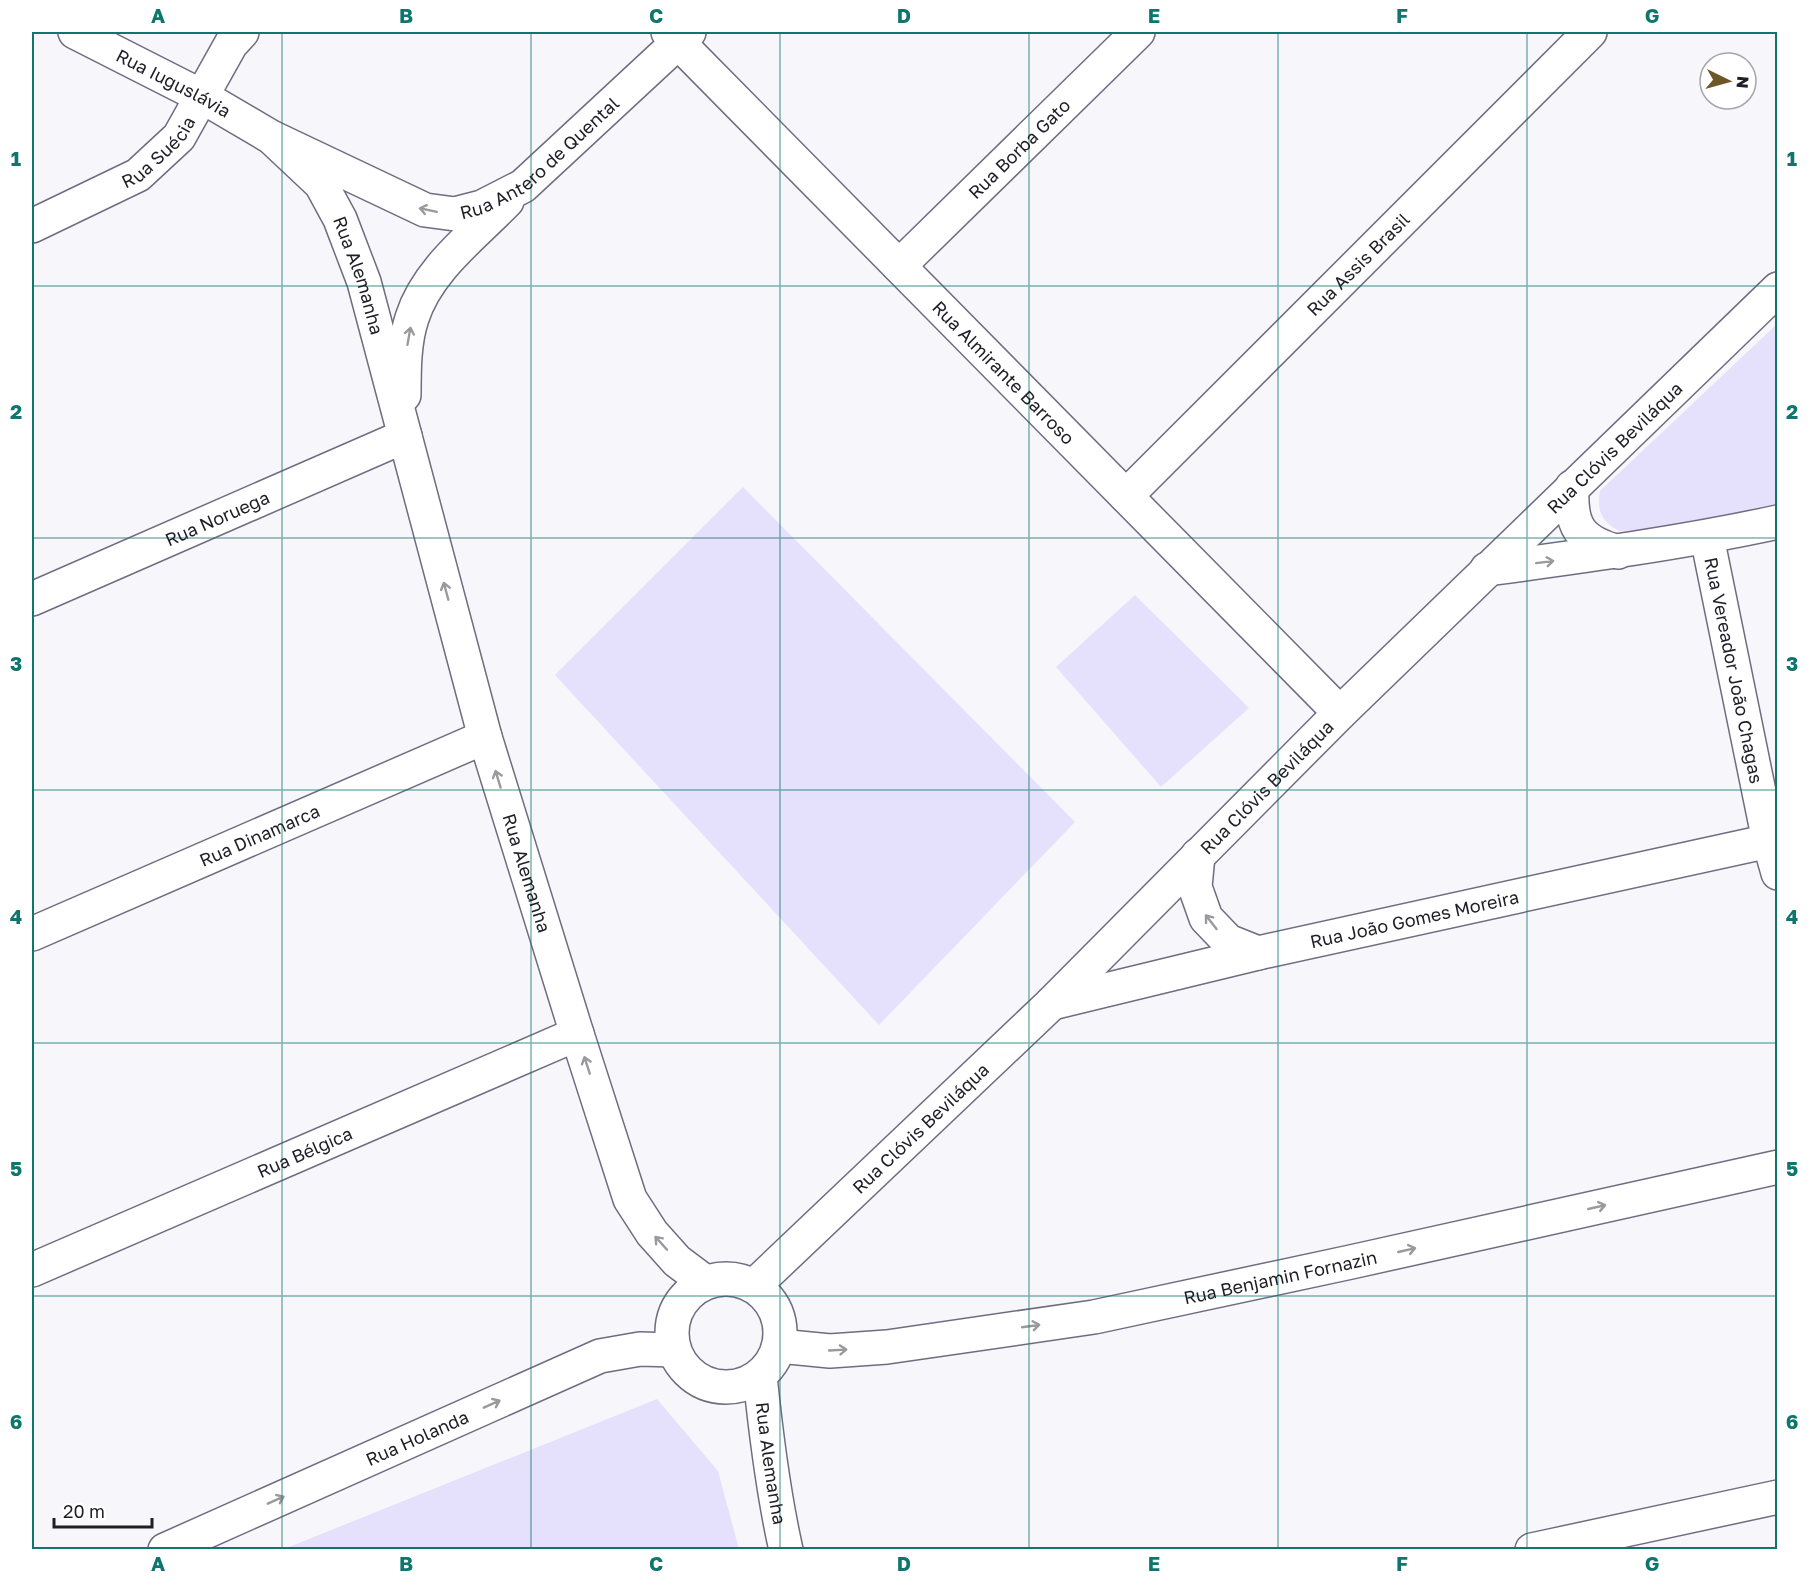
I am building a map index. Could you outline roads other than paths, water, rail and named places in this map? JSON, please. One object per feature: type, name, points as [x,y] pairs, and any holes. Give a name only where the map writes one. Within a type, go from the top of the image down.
[{"type":"street","name":"Rua Iuguslávia","points":[[75,32],[203,97],[271,137]]},
{"type":"street","name":"Rua Suécia","points":[[32,226],[138,175],[179,137],[231,44],[242,32]]},
{"type":"street","name":"Rua Borba Gato","points":[[899,266],[1138,32]]},
{"type":"street","name":"Rua Assis Brasil","points":[[1126,496],[1590,32]]},
{"type":"street","name":"Rua Almirante Barroso","points":[[678,35],[899,266],[1340,713]]},
{"type":"street","name":"Rua Antero de Quental","points":[[271,137],[425,210],[455,214],[482,207],[523,186],[678,35]]},
{"type":"street","name":"Rua Alemanha","points":[[271,137],[321,184],[340,219],[364,282],[485,737],[630,1199],[652,1233],[677,1261],[705,1282]]},
{"type":"street","name":"Rua Alemanha","points":[[405,436],[404,362],[412,318],[429,282],[523,186]]},
{"type":"street","name":"Rua Clóvis Beviláqua","points":[[755,1286],[1052,1002],[1486,569],[1778,289]]},
{"type":"street","name":"Rua Noruega","points":[[32,599],[405,436]]},
{"type":"street","points":[[1572,487],[1571,509],[1579,530],[1597,546],[1618,552]]},
{"type":"street","points":[[1486,569],[1618,552],[1778,522]]},
{"type":"street","name":"Rua Vereador João Chagas","points":[[1707,537],[1773,840],[1778,873]]},
{"type":"street","name":"Rua Dinamarca","points":[[32,934],[485,737]]},
{"type":"street","name":"Rua João Gomes Moreira","points":[[1052,1002],[1258,953],[1773,840]]},
{"type":"street","points":[[1198,855],[1196,887],[1206,918],[1228,941],[1258,953]]},
{"type":"street","name":"Rua Bélgica","points":[[32,1270],[577,1034]]},
{"type":"street","name":"Rua Benjamin Fornazin","points":[[779,1346],[830,1351],[887,1347],[1094,1317],[1778,1167]]},
{"type":"street","points":[[722,1278],[739,1279],[755,1286],[768,1297],[777,1312],[781,1329],[779,1346],[772,1363],[760,1376],[742,1385],[721,1388],[701,1382],[685,1368],[674,1350],[671,1334],[674,1318],[681,1303],[705,1282],[722,1278]]},
{"type":"street","name":"Rua Holanda","points":[[165,1550],[600,1356],[640,1349],[674,1350]]},
{"type":"street","name":"Rua Alemanha","points":[[760,1376],[766,1443],[786,1550]]},
{"type":"street","points":[[1548,1548],[1778,1497]]}]
